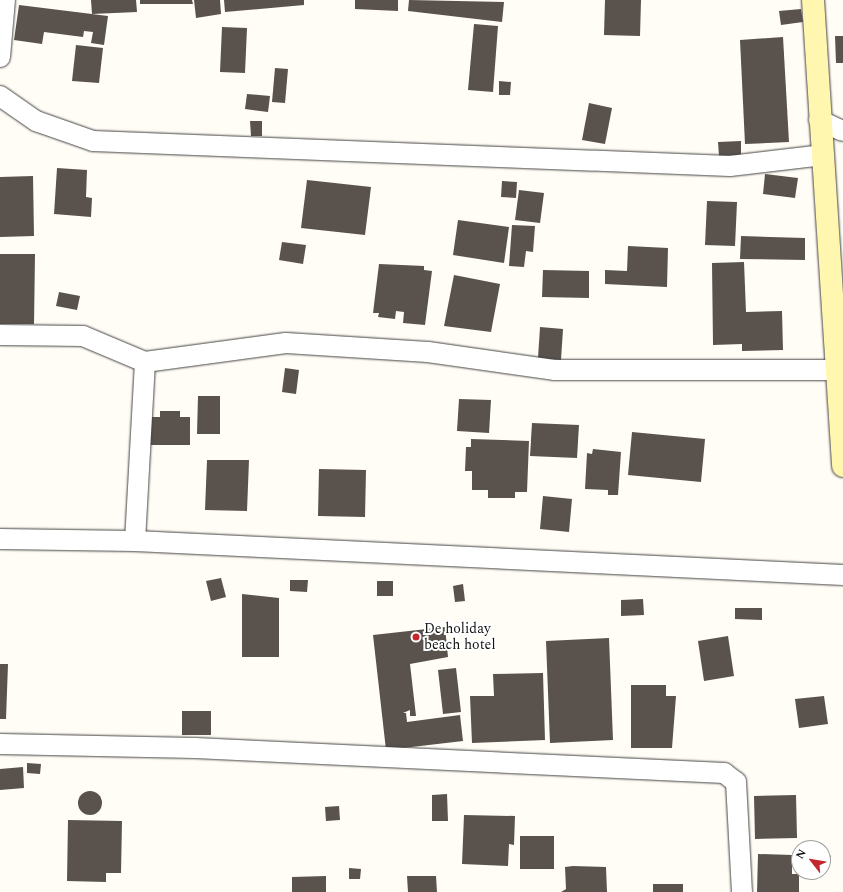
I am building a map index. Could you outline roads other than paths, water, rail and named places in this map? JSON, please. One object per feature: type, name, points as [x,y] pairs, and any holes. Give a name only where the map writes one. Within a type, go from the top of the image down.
[{"type":"street","points":[[0,57],[5,0]]},
{"type":"street","points":[[813,0],[819,120],[823,155],[843,466]]},
{"type":"street","points":[[0,96],[36,121],[93,141],[730,166],[823,155]]},
{"type":"street","points":[[819,120],[843,131]]},
{"type":"street","points":[[0,335],[83,336],[145,362],[286,343],[428,352],[554,370],[837,370]]},
{"type":"street","points":[[135,541],[145,362]]},
{"type":"street","points":[[0,539],[135,541],[843,575]]},
{"type":"street","points":[[0,744],[195,748],[724,773],[736,782],[742,892]]},
{"type":"place","name":"De holiday beach hotel","points":[[416,637]]}]
